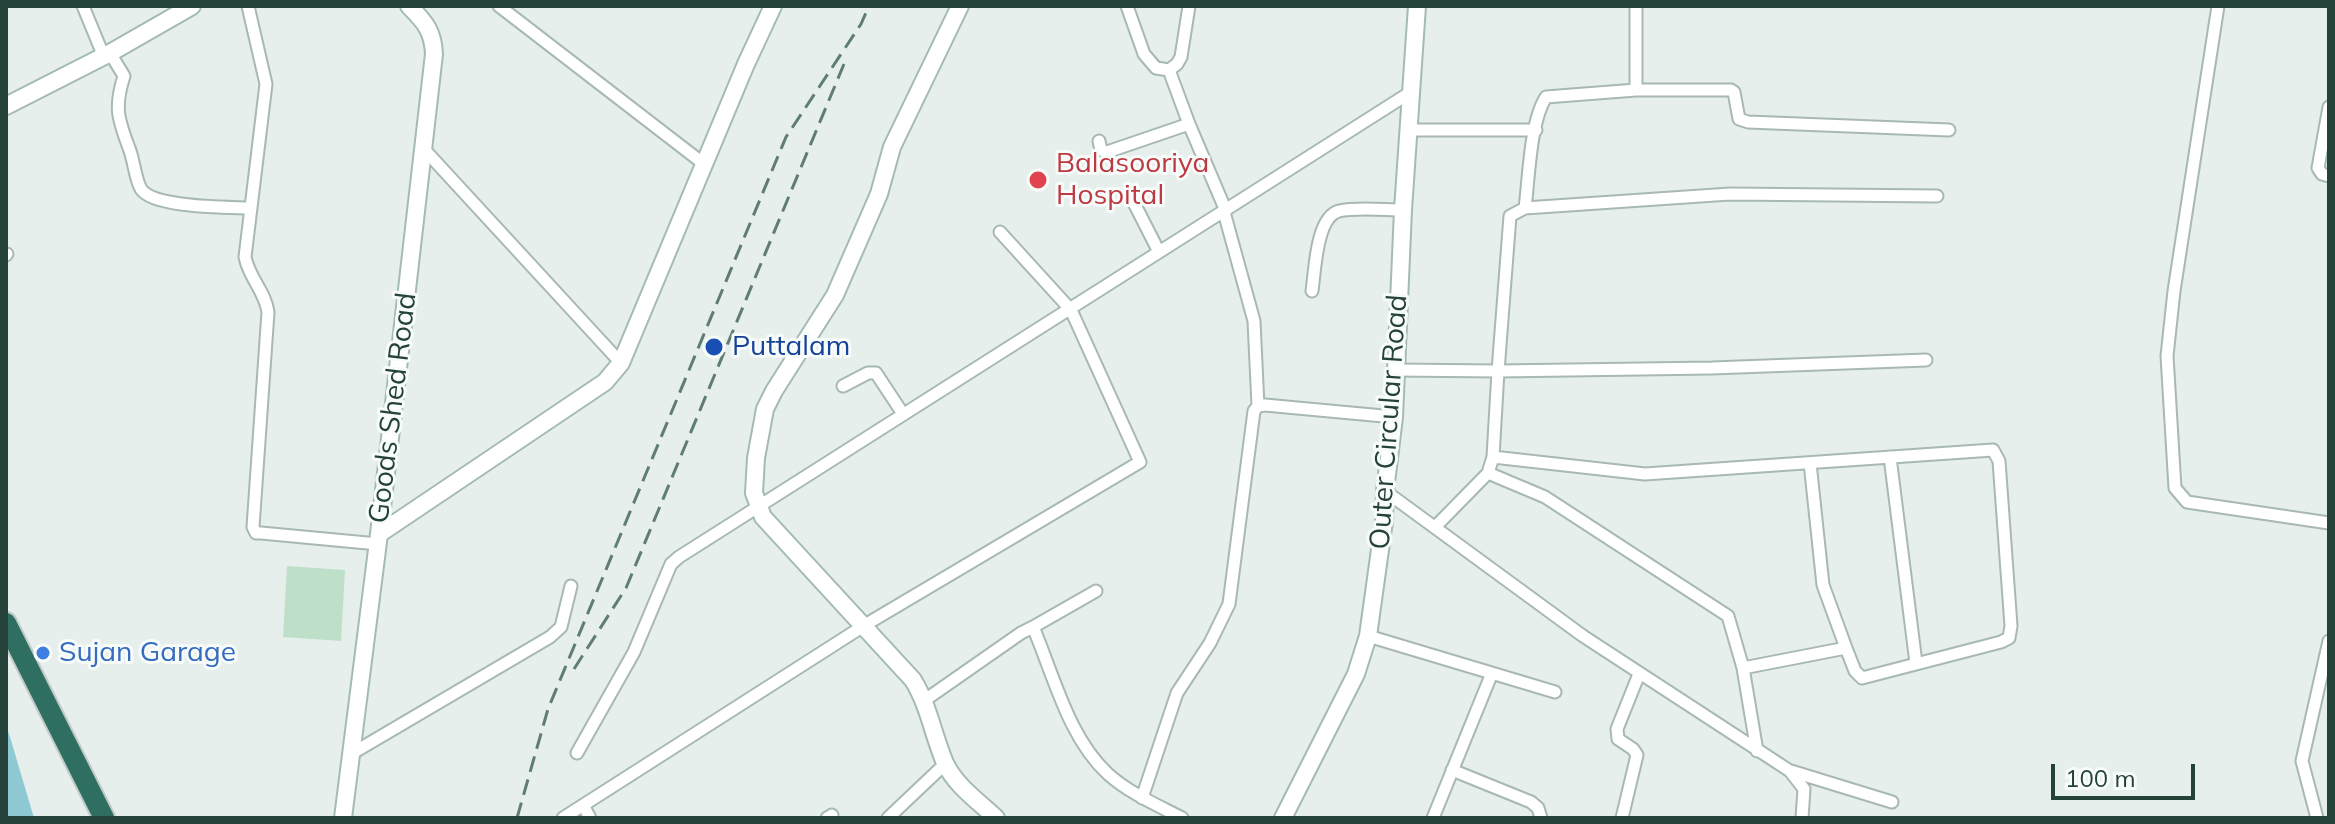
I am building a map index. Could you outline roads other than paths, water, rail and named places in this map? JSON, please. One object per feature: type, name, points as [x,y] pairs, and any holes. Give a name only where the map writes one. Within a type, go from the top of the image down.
[{"type":"highway","points":[[6,623],[104,818]]},
{"type":"street","points":[[83,6],[107,55],[122,69],[124,76],[116,102],[140,187],[146,195],[186,204],[250,208]]},
{"type":"street","points":[[6,106],[107,55],[192,6]]},
{"type":"street","points":[[248,6],[266,84],[245,257],[248,273],[266,300],[268,312],[253,527],[256,533],[378,539],[605,382],[621,363],[773,6]]},
{"type":"street","name":"Goods Shed Road","points":[[343,818],[378,539],[433,38],[428,25],[409,6]]},
{"type":"street","points":[[499,6],[704,164]]},
{"type":"street","points":[[960,6],[892,147],[879,194],[835,295],[765,409],[756,458],[754,493],[757,508],[763,517],[913,680],[925,700],[945,764],[957,782],[996,818]]},
{"type":"street","points":[[1127,6],[1144,54],[1156,68],[1169,70],[1181,57],[1189,6]]},
{"type":"street","name":"Outer Circular Road","points":[[1283,818],[1356,674],[1368,636],[1394,417],[1403,210],[1417,6]]},
{"type":"street","points":[[1636,6],[1636,90]]},
{"type":"street","points":[[2218,6],[2174,291],[2167,356],[2175,488],[2187,502],[2329,523]]},
{"type":"street","points":[[1142,798],[1177,693],[1210,643],[1229,604],[1254,411],[1258,406],[1254,321],[1225,211],[1169,70]]},
{"type":"street","points":[[1525,208],[1540,106],[1546,97],[1636,90],[1731,90],[1739,119],[1748,122],[1949,130]]},
{"type":"street","points":[[577,753],[634,652],[671,564],[1411,92]]},
{"type":"street","points":[[2329,107],[2318,168],[2322,174],[2329,176]]},
{"type":"street","points":[[1099,141],[1101,150],[1107,152],[1189,124]]},
{"type":"street","points":[[1408,130],[1536,130]]},
{"type":"street","points":[[423,148],[621,363]]},
{"type":"street","points":[[1436,526],[1488,473],[1493,457],[1510,216],[1513,212],[1525,208],[1730,194],[1937,196]]},
{"type":"street","points":[[1133,201],[1159,252]]},
{"type":"street","points":[[1312,291],[1322,226],[1329,217],[1338,211],[1403,210]]},
{"type":"street","points":[[563,818],[865,625],[1140,462],[1071,310],[1000,232]]},
{"type":"street","points":[[1395,370],[1712,368],[1926,360]]},
{"type":"street","points":[[843,386],[868,373],[876,373],[903,414]]},
{"type":"street","points":[[1258,406],[1394,417]]},
{"type":"street","points":[[1493,457],[1645,474],[1993,450],[1999,461],[2011,626],[2009,638],[1862,678],[1855,671],[1823,585],[1810,463]]},
{"type":"street","points":[[1890,457],[1916,663]]},
{"type":"street","points":[[1488,473],[1545,497],[1728,616],[1743,668],[1757,751]]},
{"type":"street","points":[[1385,491],[1583,636],[1757,751],[1790,771],[1892,802]]},
{"type":"street","points":[[351,754],[550,637],[561,627],[571,586]]},
{"type":"street","points":[[925,700],[1021,633],[1096,591]]},
{"type":"street","points":[[1033,627],[1081,743],[1109,775],[1142,798],[1182,818]]},
{"type":"street","points":[[1368,636],[1555,692]]},
{"type":"street","points":[[2317,818],[2302,761],[2329,641]]},
{"type":"street","points":[[1743,668],[1846,648]]},
{"type":"street","points":[[1433,818],[1492,673]]},
{"type":"street","points":[[1622,818],[1637,755],[1618,739],[1617,729],[1639,674]]},
{"type":"street","points":[[888,818],[945,764]]},
{"type":"street","points":[[1452,770],[1531,802],[1538,808],[1541,818]]},
{"type":"street","points":[[1790,771],[1804,789],[1802,818]]},
{"type":"street","points":[[583,805],[590,818]]},
{"type":"water","points":[[6,726],[10,737],[34,818],[6,818]]},
{"type":"railway","points":[[517,818],[548,709],[786,137],[861,24],[869,6]]},
{"type":"railway","points":[[574,669],[626,588],[844,64]]},
{"type":"place","name":"Balasooriya Hospital","points":[[1038,180]]},
{"type":"place","name":"Puttalam","points":[[714,347]]},
{"type":"place","name":"Sujan Garage","points":[[43,653]]}]
